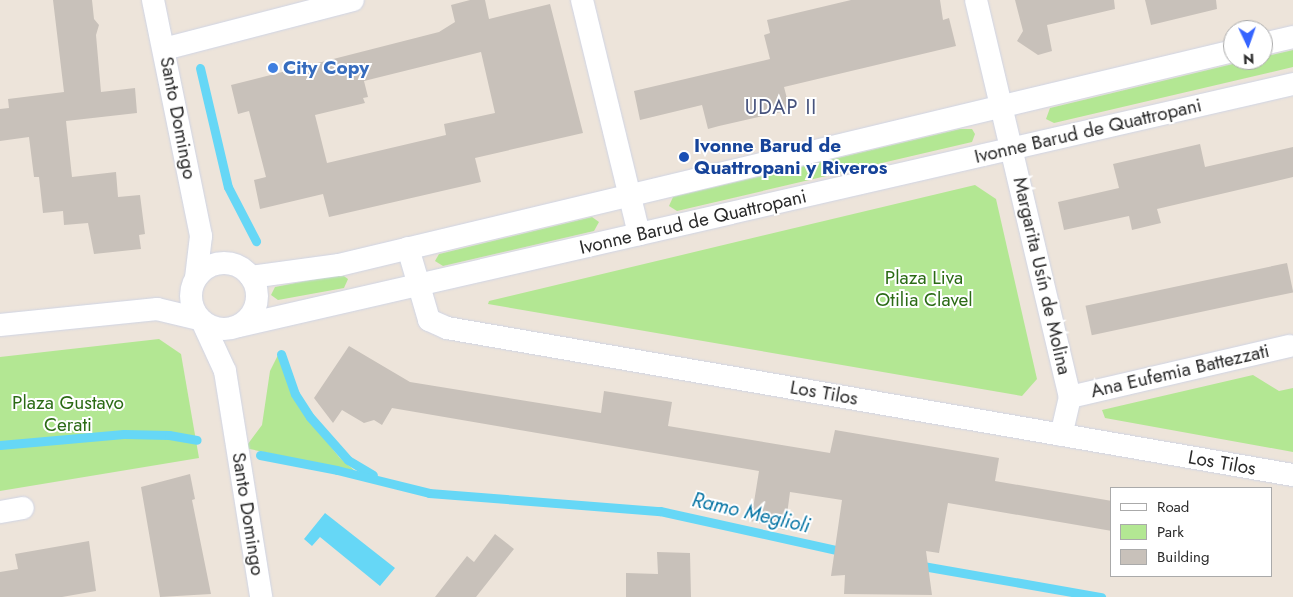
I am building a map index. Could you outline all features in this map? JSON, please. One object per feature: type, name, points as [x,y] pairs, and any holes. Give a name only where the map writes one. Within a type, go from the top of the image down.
[{"type":"street","name":"Santo Domingo","points":[[153,0],[201,236],[194,283]]},
{"type":"street","points":[[164,49],[353,0]]},
{"type":"street","points":[[582,0],[639,234]]},
{"type":"street","name":"Margarita Usín de Molina","points":[[976,0],[1070,397],[1061,434]]},
{"type":"street","points":[[1273,41],[1293,36]]},
{"type":"street","points":[[0,325],[158,309],[178,300],[213,265],[243,271],[330,266],[1223,53]]},
{"type":"street","name":"Ivonne Barud de Quattropani","points":[[238,326],[1293,84]]},
{"type":"street","points":[[158,309],[201,320],[218,329],[238,326],[253,312],[257,294],[243,271],[201,236]]},
{"type":"street","name":"Los Tilos","points":[[408,248],[417,285],[430,320],[447,328],[1293,475]]},
{"type":"street","points":[[194,283],[193,309],[201,320]]},
{"type":"street","name":"Santo Domingo","points":[[201,320],[224,371],[261,597]]},
{"type":"street","name":"Santo Domingo","points":[[224,371],[238,326]]},
{"type":"street","name":"Ana Eufemia Battezzati","points":[[1070,397],[1289,346]]},
{"type":"street","points":[[0,512],[23,508]]},
{"type":"green space","points":[[1293,50],[1293,67],[1054,123],[1046,119],[1050,108],[1223,66],[1223,70],[1273,70],[1273,55]]},
{"type":"green space","points":[[960,129],[972,129],[975,134],[972,142],[677,211],[669,206],[673,197]]},
{"type":"green space","name":"Plaza Liva Otilia Clavel","points":[[975,185],[996,199],[1037,379],[1022,396],[488,304],[489,301]]},
{"type":"green space","points":[[592,217],[599,222],[594,231],[443,266],[435,261],[439,254]]},
{"type":"green space","points":[[341,274],[348,279],[344,288],[278,300],[271,295],[275,287]]},
{"type":"green space","name":"Plaza Gustavo Cerati","points":[[159,339],[181,354],[199,458],[0,491],[0,357]]},
{"type":"green space","points":[[278,355],[292,395],[303,412],[339,457],[355,471],[245,448],[262,425],[270,371]]},
{"type":"green space","points":[[1253,375],[1279,391],[1293,388],[1293,452],[1105,418],[1102,410]]},
{"type":"water","points":[[325,513],[395,568],[380,586],[320,537],[312,546],[304,539]]},
{"type":"building","points":[[53,0],[92,0],[94,19],[99,25],[96,35],[101,92],[135,88],[137,113],[66,121],[72,177],[116,172],[118,197],[140,195],[145,234],[139,235],[141,249],[94,254],[88,223],[64,225],[63,211],[43,213],[39,177],[34,177],[29,137],[0,141],[0,109],[9,108],[8,99],[64,92]]},
{"type":"building","points":[[470,0],[485,0],[489,19],[550,4],[583,133],[475,158],[481,182],[329,217],[323,194],[260,209],[254,180],[266,177],[249,111],[238,114],[231,85],[439,32],[455,22],[451,5]],"holes":[[[481,52],[495,113],[444,124],[446,135],[327,163],[315,115],[365,103],[363,98],[368,97],[364,81]]]},
{"type":"building","points":[[851,0],[940,0],[943,20],[949,18],[956,46],[784,87],[790,110],[708,129],[702,105],[640,120],[634,91],[770,59],[764,35],[770,33],[767,20]]},
{"type":"building","points":[[1015,0],[1114,0],[1115,9],[1047,25],[1052,51],[1038,55],[1017,41],[1023,31]]},
{"type":"building","points":[[1145,0],[1216,0],[1217,9],[1151,25]]},
{"type":"building","points":[[1200,144],[1205,167],[1293,147],[1293,177],[1157,209],[1161,223],[1132,230],[1129,216],[1064,230],[1058,202],[1119,188],[1113,164]]},
{"type":"building","points":[[1287,263],[1293,292],[1092,335],[1086,306]]},
{"type":"building","points":[[349,346],[410,382],[601,413],[604,391],[672,402],[668,426],[830,453],[835,430],[999,458],[995,481],[1110,501],[1110,531],[948,503],[939,553],[926,551],[932,595],[844,594],[845,575],[831,576],[842,500],[790,492],[785,530],[751,521],[759,471],[392,408],[382,425],[374,420],[364,423],[342,410],[333,423],[314,398]]},
{"type":"building","points":[[190,474],[195,499],[192,500],[211,594],[160,597],[141,487]]},
{"type":"building","points":[[495,534],[514,549],[476,597],[435,597],[467,556],[474,562]]},
{"type":"building","points":[[89,541],[96,591],[62,597],[0,597],[0,572],[18,569],[15,554]]},
{"type":"building","points":[[657,552],[690,553],[691,597],[626,597],[626,573],[658,574]]},
{"type":"waterway","points":[[200,68],[228,187],[256,241]]},
{"type":"waterway","points":[[281,354],[295,394],[310,417],[348,460],[373,475]]},
{"type":"waterway","points":[[0,445],[124,434],[169,435],[197,440]]},
{"type":"waterway","name":"Ramo Meglioli","points":[[260,455],[337,470],[429,493],[660,511],[845,552]]},
{"type":"waterway","name":"Ramo Meglioli","points":[[917,565],[1101,597]]},
{"type":"place","name":"City Copy","points":[[273,68]]},
{"type":"place","name":"Ivonne Barud de Quattropani y Riveros","points":[[684,157]]},
{"type":"district","name":"UDAP II","points":[[781,107]]}]
